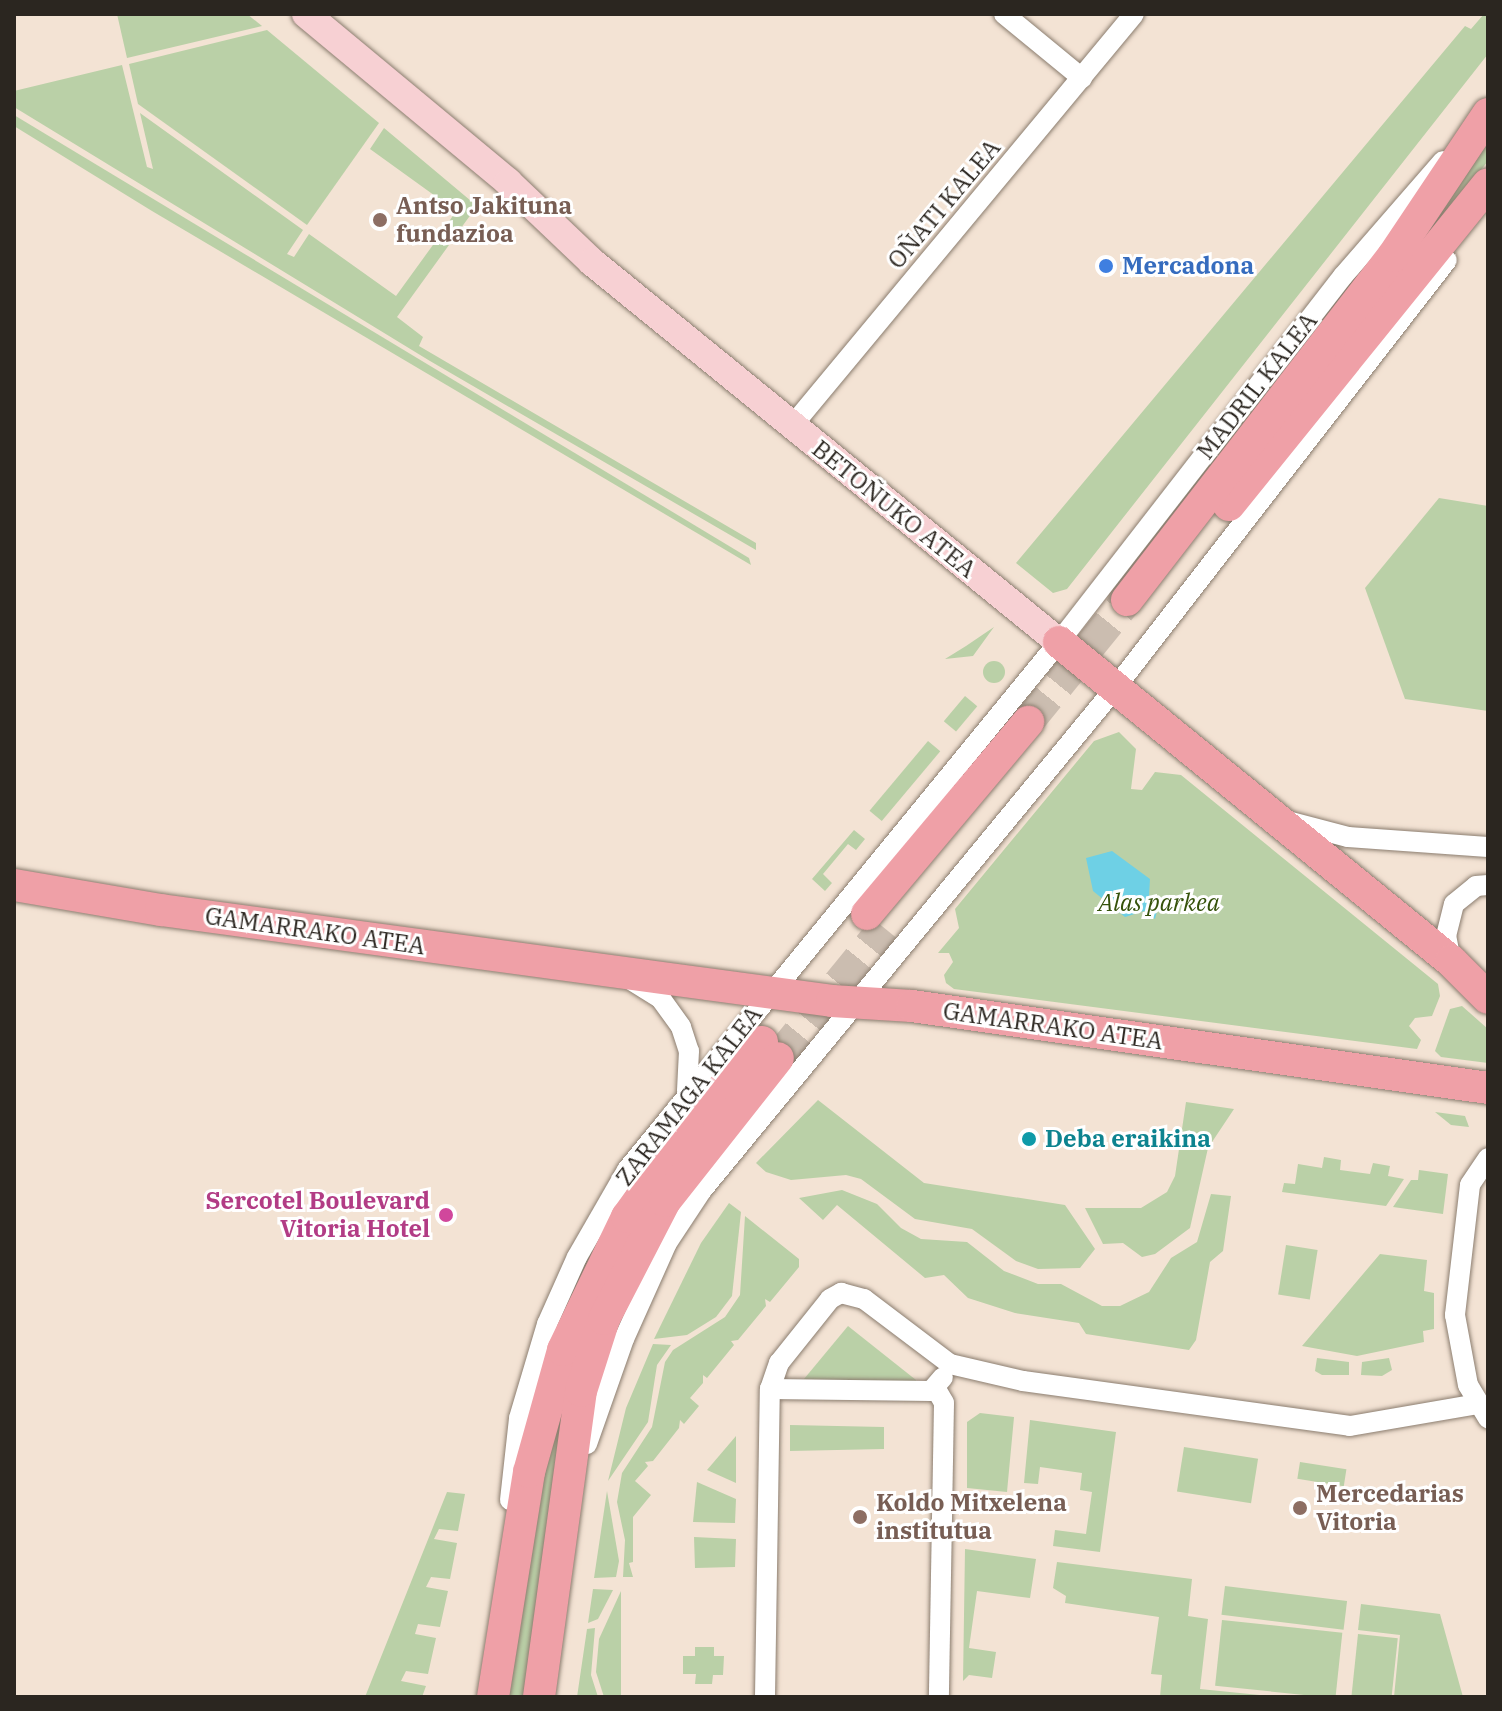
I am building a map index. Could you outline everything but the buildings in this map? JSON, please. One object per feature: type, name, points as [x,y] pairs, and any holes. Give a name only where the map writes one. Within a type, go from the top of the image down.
[{"type":"main road","name":"BETOÑUKO ATEA","points":[[306,14],[508,182],[592,262],[1451,961],[1488,998]]},
{"type":"main road","name":"MADRIL KALEA","points":[[1488,114],[1467,141],[1393,256],[1134,609],[1488,186]]},
{"type":"main road","points":[[876,921],[1036,729]]},
{"type":"main road","name":"GAMARRAKO ATEA","points":[[14,885],[161,910],[854,1002],[912,1006],[1488,1088]]},
{"type":"main road","name":"ZARAMAGA KALEA","points":[[494,1690],[542,1413],[582,1303],[658,1170],[770,1050],[665,1201],[604,1319],[581,1391],[566,1521],[539,1697]]},
{"type":"street","points":[[1004,14],[1082,78]]},
{"type":"street","name":"OÑATI KALEA","points":[[792,426],[1134,14]]},
{"type":"street","name":"MADRIL KALEA","points":[[1059,642],[1343,276],[1436,166],[1467,141]]},
{"type":"street","name":"MADRIL KALEA","points":[[1116,687],[1455,249],[1488,186]]},
{"type":"street","name":"ZARAMAGA KALEA","points":[[494,1690],[519,1418],[543,1337],[577,1257],[610,1198],[686,1093],[1059,642]]},
{"type":"street","name":"ZARAMAGA KALEA","points":[[566,1521],[594,1417],[667,1243],[738,1141],[1116,687]]},
{"type":"street","points":[[1270,816],[1348,837],[1488,847]]},
{"type":"street","points":[[1451,961],[1446,936],[1454,904],[1476,886],[1488,885]]},
{"type":"street","name":"GAMARRAKO ATEA","points":[[617,971],[661,999],[681,1027],[689,1051],[686,1093]]},
{"type":"street","points":[[765,1697],[770,1389],[779,1363],[830,1299],[841,1293],[864,1299],[950,1364],[1074,1389],[1350,1426],[1483,1411],[1462,1364],[1455,1315],[1470,1185],[1488,1158]]},
{"type":"street","points":[[936,1389],[950,1364]]},
{"type":"street","points":[[770,1389],[936,1389]]},
{"type":"street","points":[[936,1389],[944,1403],[939,1697]]},
{"type":"green space","points":[[117,14],[247,14],[262,26],[127,58]]},
{"type":"green space","points":[[1484,14],[1488,14],[1488,54],[1067,589],[1053,593],[1016,563],[1465,26],[1471,29]]},
{"type":"green space","points":[[267,30],[379,123],[307,225],[138,104],[129,64]]},
{"type":"green space","points":[[122,65],[147,167],[153,169],[140,113],[303,230],[287,254],[294,257],[309,234],[396,296],[438,238],[449,245],[397,317],[423,337],[419,346],[756,543],[756,550],[430,361],[14,107],[14,91]]},
{"type":"green space","points":[[14,115],[749,558],[751,565],[152,211],[14,126]]},
{"type":"green space","points":[[384,128],[477,206],[453,239],[442,232],[456,211],[370,149]]},
{"type":"green space","points":[[1488,139],[1488,161],[1390,284]]},
{"type":"green space","points":[[1439,498],[1488,506],[1488,711],[1405,699],[1365,588]]},
{"type":"green space","points":[[994,627],[973,656],[945,659],[966,646]]},
{"type":"green space","points":[[994,661],[1002,664],[1005,672],[1002,680],[994,683],[986,680],[983,672],[986,664]]},
{"type":"green space","points":[[965,696],[977,706],[956,732],[944,721]]},
{"type":"green space","name":"Alas parkea","points":[[1119,732],[1136,749],[1131,789],[1142,790],[1155,772],[1181,775],[1438,984],[1440,996],[1432,1016],[1415,1018],[1409,1026],[1421,1040],[1417,1049],[954,989],[946,983],[944,975],[953,962],[949,953],[938,953],[959,928],[955,909],[1094,741]]},
{"type":"green space","points":[[928,741],[940,751],[882,821],[870,811]]},
{"type":"green space","points":[[854,830],[865,839],[856,850],[848,844],[823,874],[832,883],[825,891],[812,879]]},
{"type":"green space","points":[[1462,1006],[1488,1029],[1488,1063],[1441,1057],[1435,1051],[1450,1009]]},
{"type":"green space","points":[[818,1100],[924,1183],[1065,1205],[1095,1249],[1080,1268],[1038,1269],[1016,1261],[972,1229],[915,1219],[861,1179],[846,1175],[791,1180],[766,1172],[756,1163]]},
{"type":"green space","points":[[1186,1102],[1234,1109],[1208,1148],[1190,1228],[1155,1254],[1142,1257],[1123,1243],[1103,1244],[1085,1208],[1141,1208],[1167,1192],[1175,1176]]},
{"type":"green space","points":[[1435,1112],[1465,1116],[1469,1127],[1451,1125]]},
{"type":"green space","points":[[1324,1157],[1341,1160],[1340,1170],[1370,1174],[1373,1163],[1390,1166],[1388,1176],[1404,1179],[1386,1206],[1282,1192],[1284,1183],[1295,1184],[1298,1164],[1322,1168]]},
{"type":"green space","points":[[1419,1170],[1448,1174],[1443,1214],[1393,1207],[1411,1180],[1418,1180]]},
{"type":"green space","points":[[842,1190],[877,1204],[901,1228],[921,1239],[967,1242],[1004,1271],[1038,1284],[1061,1284],[1102,1306],[1120,1306],[1149,1292],[1171,1258],[1197,1242],[1211,1194],[1231,1196],[1223,1251],[1210,1262],[1196,1340],[1189,1350],[1086,1334],[1079,1323],[1015,1313],[968,1298],[944,1275],[925,1278],[837,1205],[823,1220],[799,1198]]},
{"type":"green space","points":[[729,1203],[741,1212],[732,1296],[716,1317],[687,1335],[654,1339],[701,1243]]},
{"type":"green space","points":[[745,1216],[799,1259],[799,1267],[770,1302],[765,1299],[766,1306],[738,1340],[731,1341],[734,1345],[707,1378],[703,1375],[703,1383],[690,1398],[699,1406],[684,1424],[680,1420],[679,1428],[653,1461],[645,1462],[648,1466],[635,1481],[651,1495],[633,1517],[633,1562],[629,1563],[633,1577],[623,1577],[625,1540],[617,1502],[622,1473],[652,1427],[665,1362],[673,1350],[725,1317],[740,1295]]},
{"type":"green space","points":[[1286,1245],[1318,1250],[1310,1299],[1278,1294]]},
{"type":"green space","points":[[1380,1254],[1427,1260],[1424,1291],[1434,1293],[1434,1329],[1423,1331],[1424,1342],[1357,1356],[1302,1346]]},
{"type":"green space","points":[[848,1326],[916,1380],[916,1383],[804,1379]]},
{"type":"green space","points":[[653,1344],[671,1345],[657,1365],[648,1422],[608,1481],[626,1408]]},
{"type":"green space","points":[[572,1351],[523,1697],[505,1697],[532,1517]]},
{"type":"green space","points":[[1317,1358],[1349,1362],[1349,1375],[1322,1375],[1315,1371]]},
{"type":"green space","points":[[1389,1358],[1392,1370],[1382,1376],[1361,1375],[1362,1362]]},
{"type":"green space","points":[[980,1413],[1014,1417],[1007,1492],[967,1488],[967,1422]]},
{"type":"green space","points":[[1030,1420],[1116,1432],[1100,1552],[1053,1546],[1055,1530],[1086,1534],[1092,1492],[1080,1490],[1082,1473],[1040,1467],[1038,1484],[1024,1483]]},
{"type":"green space","points":[[790,1425],[884,1427],[884,1449],[790,1451]]},
{"type":"green space","points":[[736,1436],[736,1483],[707,1470]]},
{"type":"green space","points":[[1184,1447],[1258,1459],[1251,1503],[1177,1491]]},
{"type":"green space","points":[[1300,1462],[1346,1469],[1344,1486],[1297,1479]]},
{"type":"green space","points":[[697,1482],[736,1499],[735,1523],[693,1522]]},
{"type":"green space","points":[[607,1491],[619,1561],[616,1577],[594,1578]]},
{"type":"green space","points":[[447,1492],[465,1494],[458,1531],[439,1529],[434,1539],[457,1543],[450,1579],[431,1577],[426,1587],[448,1591],[440,1627],[418,1624],[415,1634],[436,1638],[428,1674],[406,1671],[401,1681],[426,1686],[422,1697],[365,1697]]},
{"type":"green space","points":[[694,1537],[736,1539],[735,1567],[695,1568]]},
{"type":"green space","points":[[965,1549],[1036,1559],[1030,1598],[977,1591],[969,1648],[996,1652],[992,1678],[969,1675],[963,1681]]},
{"type":"green space","points":[[1057,1562],[1192,1579],[1188,1616],[1208,1619],[1200,1689],[1280,1697],[1160,1697],[1162,1675],[1151,1674],[1159,1617],[1065,1603],[1066,1596],[1053,1588]]},
{"type":"green space","points":[[1225,1586],[1347,1601],[1344,1630],[1221,1615]]},
{"type":"green space","points":[[593,1589],[613,1590],[598,1619],[588,1623]]},
{"type":"green space","points":[[621,1591],[621,1697],[604,1697],[596,1672],[599,1639]]},
{"type":"green space","points":[[1361,1604],[1440,1614],[1463,1697],[1394,1697],[1400,1635],[1358,1630]]},
{"type":"green space","points":[[1222,1620],[1342,1633],[1336,1697],[1215,1686]]},
{"type":"green space","points":[[595,1628],[591,1675],[598,1697],[577,1697],[587,1629]]},
{"type":"green space","points":[[1358,1634],[1398,1638],[1392,1697],[1351,1697]]},
{"type":"green space","points":[[695,1647],[714,1647],[714,1656],[724,1656],[723,1675],[713,1675],[712,1684],[695,1684],[696,1674],[683,1674],[683,1656],[695,1656]]},
{"type":"water","points":[[1112,851],[1150,879],[1149,896],[1158,907],[1155,919],[1144,911],[1125,917],[1093,891],[1086,858]]},
{"type":"tunnel","points":[[1028,722],[1127,600]]},
{"type":"tunnel","points":[[778,1058],[884,928]]},
{"type":"place","name":"Antso Jakituna fundazioa","points":[[380,220]]},
{"type":"place","name":"Mercadona","points":[[1106,266]]},
{"type":"place","name":"Deba eraikina","points":[[1029,1139]]},
{"type":"place","name":"Sercotel Boulevard Vitoria Hotel","points":[[446,1215]]},
{"type":"place","name":"Mercedarias Vitoria","points":[[1300,1508]]},
{"type":"place","name":"Koldo Mitxelena institutua","points":[[860,1517]]}]
